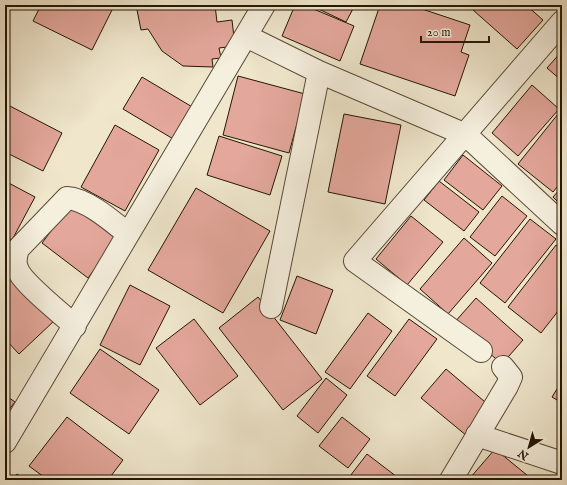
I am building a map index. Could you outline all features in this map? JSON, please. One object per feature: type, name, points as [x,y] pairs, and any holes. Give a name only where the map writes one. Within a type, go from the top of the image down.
[{"type":"street","points":[[5,442],[246,36],[255,9]]},
{"type":"street","points":[[481,352],[355,261],[466,135],[562,22]]},
{"type":"street","points":[[246,36],[319,72],[466,135],[562,224]]},
{"type":"street","points":[[271,307],[319,72]]},
{"type":"street","points":[[74,326],[31,286],[17,269],[15,259],[18,249],[67,198],[76,199],[88,205],[128,234]]},
{"type":"street","points":[[451,480],[511,377],[503,367]]},
{"type":"street","points":[[477,435],[562,463]]},
{"type":"building","points":[[41,5],[107,5],[113,8],[92,50],[33,21]]},
{"type":"building","points":[[136,5],[215,5],[217,22],[232,20],[235,46],[219,48],[221,58],[212,59],[213,67],[183,66],[162,51],[148,29],[141,30]]},
{"type":"building","points":[[295,5],[304,5],[354,26],[340,61],[282,36]]},
{"type":"building","points":[[310,5],[355,5],[346,22]]},
{"type":"building","points":[[380,5],[410,5],[470,25],[461,52],[469,55],[455,96],[360,64]]},
{"type":"building","points":[[477,5],[526,5],[543,20],[517,49],[473,10]]},
{"type":"building","points":[[562,51],[562,81],[547,68]]},
{"type":"building","points":[[238,76],[305,94],[289,153],[223,135]]},
{"type":"building","points":[[142,77],[194,108],[175,140],[123,109]]},
{"type":"building","points":[[532,85],[559,109],[518,156],[492,133]]},
{"type":"building","points":[[8,105],[62,133],[43,171],[5,152],[5,112]]},
{"type":"building","points":[[562,109],[562,181],[553,192],[518,164]]},
{"type":"building","points":[[344,114],[401,125],[385,204],[328,192]]},
{"type":"building","points":[[115,125],[159,150],[125,211],[81,187]]},
{"type":"building","points":[[219,136],[282,156],[270,195],[207,175]]},
{"type":"building","points":[[463,155],[502,186],[483,210],[444,180]]},
{"type":"building","points":[[5,181],[35,197],[12,240],[5,236]]},
{"type":"building","points":[[439,181],[479,212],[464,231],[424,200]]},
{"type":"building","points":[[562,187],[562,206],[553,197]]},
{"type":"building","points":[[196,188],[270,231],[223,313],[148,270]]},
{"type":"building","points":[[502,196],[527,216],[495,256],[470,237]]},
{"type":"building","points":[[72,203],[118,238],[88,278],[42,243]]},
{"type":"building","points":[[411,216],[443,242],[407,285],[376,259]]},
{"type":"building","points":[[530,219],[556,239],[505,303],[480,283]]},
{"type":"building","points":[[464,238],[492,263],[448,314],[420,289]]},
{"type":"building","points":[[556,245],[562,250],[562,306],[541,333],[508,307]]},
{"type":"building","points":[[6,271],[54,321],[19,354],[5,339]]},
{"type":"building","points":[[297,276],[333,290],[316,334],[280,320]]},
{"type":"building","points":[[130,285],[170,306],[140,365],[100,345]]},
{"type":"building","points":[[258,297],[322,379],[283,410],[219,328]]},
{"type":"building","points":[[476,298],[523,340],[502,364],[454,323]]},
{"type":"building","points":[[368,313],[392,331],[350,389],[325,372]]},
{"type":"building","points":[[194,319],[238,376],[200,405],[156,348]]},
{"type":"building","points":[[409,319],[437,339],[395,396],[367,376]]},
{"type":"building","points":[[100,349],[159,390],[129,434],[70,393]]},
{"type":"building","points":[[446,369],[491,407],[467,436],[421,398]]},
{"type":"building","points":[[326,378],[347,395],[318,433],[297,416]]},
{"type":"building","points":[[562,381],[562,403],[552,397]]},
{"type":"building","points":[[5,395],[15,402],[5,415]]},
{"type":"building","points":[[67,417],[123,460],[108,480],[48,480],[29,466]]},
{"type":"building","points":[[342,417],[370,439],[348,468],[319,446]]},
{"type":"building","points":[[495,449],[533,480],[472,480],[470,478]]},
{"type":"building","points":[[367,454],[401,480],[347,480]]},
{"type":"building","points":[[17,474],[25,480],[12,480]]}]
